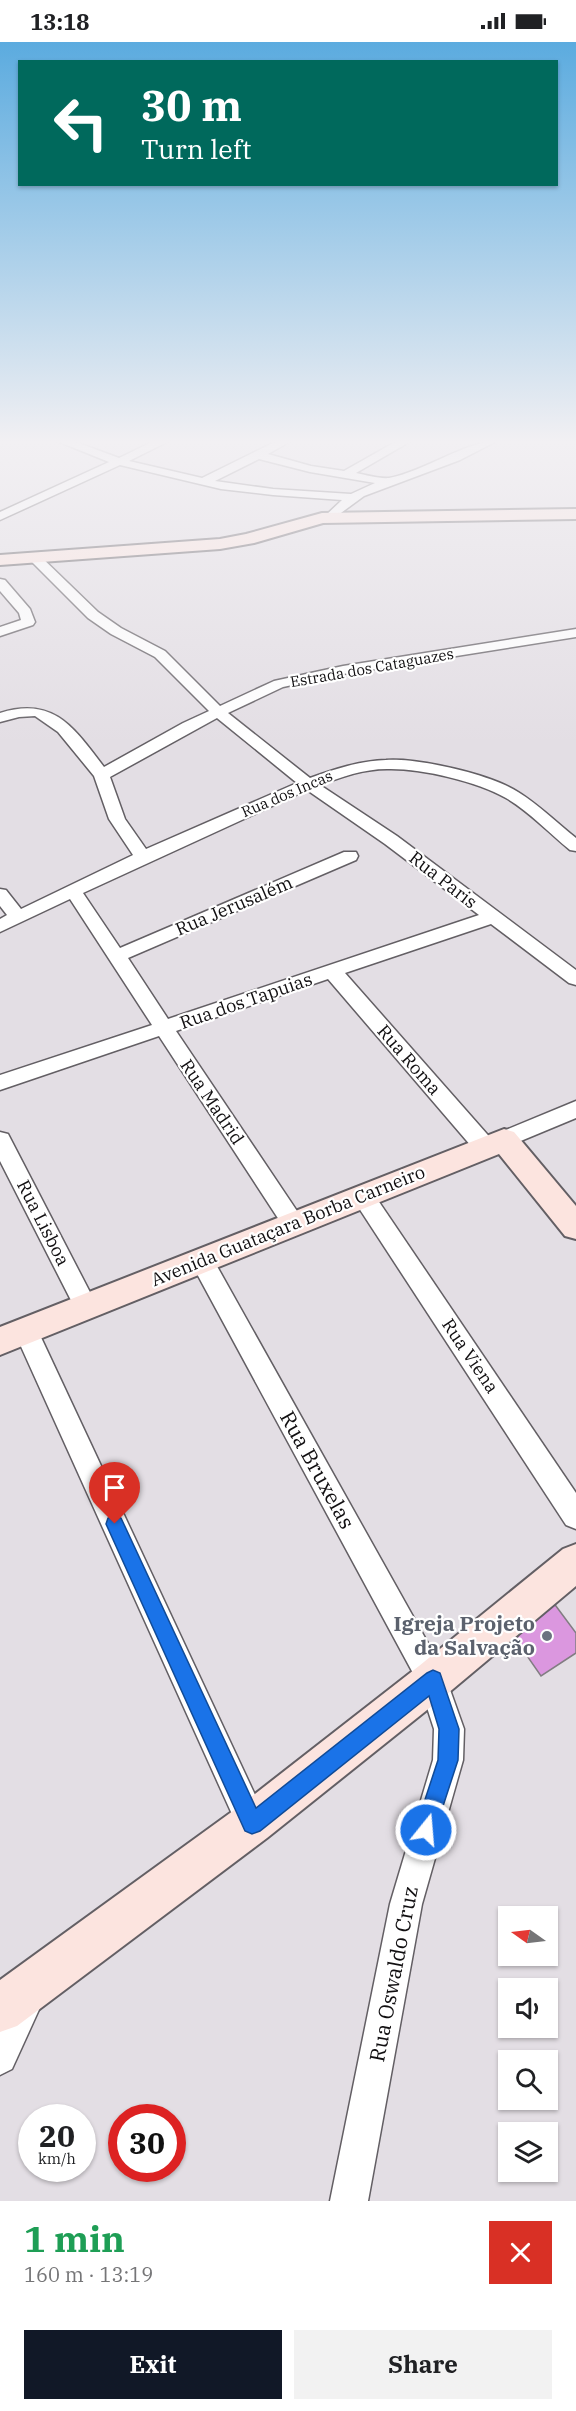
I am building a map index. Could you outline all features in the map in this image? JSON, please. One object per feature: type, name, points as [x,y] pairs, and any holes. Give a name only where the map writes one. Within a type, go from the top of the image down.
[{"type":"street","points":[[0,560],[229,542]]},
{"type":"street","name":"Rua Paris","points":[[34,557],[93,615],[116,631],[160,654],[219,713],[308,784],[391,840],[576,979]]},
{"type":"street","points":[[0,584],[25,612],[28,622],[0,632]]},
{"type":"street","name":"Estrada dos Cataguazes","points":[[102,776],[154,744],[279,684],[343,670],[576,633]]},
{"type":"street","points":[[0,718],[29,711],[49,716],[89,758],[102,776],[117,819],[143,857]]},
{"type":"street","name":"Rua dos Incas","points":[[0,926],[143,857],[308,784],[350,768],[387,764],[436,770],[478,780],[512,795],[576,846]]},
{"type":"street","name":"Rua Jerusalém","points":[[117,956],[350,856]]},
{"type":"street","name":"Rua Madrid","points":[[73,890],[292,1223]]},
{"type":"street","points":[[0,894],[18,917]]},
{"type":"street","name":"Rua dos Tapuias","points":[[0,1083],[163,1030],[492,917]]},
{"type":"street","name":"Rua Roma","points":[[333,972],[495,1144]]},
{"type":"street","name":"Avenida Guataçara Borba Carneiro","points":[[13,1336],[201,1259],[495,1144],[576,1109]]},
{"type":"street","name":"Rua Lisboa","points":[[0,1140],[86,1307]]},
{"type":"street","points":[[495,1144],[576,1227]]},
{"type":"street","name":"Rua Viena","points":[[363,1196],[576,1516]]},
{"type":"street","name":"Rua Bruxelas","points":[[201,1259],[433,1680]]},
{"type":"street","points":[[13,1336],[252,1824]]},
{"type":"street","points":[[0,2009],[252,1824],[570,1570]]},
{"type":"street","name":"Rua Oswaldo Cruz","points":[[349,2201],[406,1904],[448,1760],[449,1729],[433,1680]]},
{"type":"street","points":[[0,2056],[33,1985]]},
{"type":"building","name":"Igreja Projeto da Salvação","points":[[550,1598],[576,1633],[576,1653],[541,1676],[516,1640],[533,1609]]},
{"type":"place","name":"Igreja Projeto da Salvação","points":[[547,1636]]},
{"type":"route","points":[[115,1524],[252,1824],[433,1680],[449,1729],[448,1760],[426,1830]]}]
